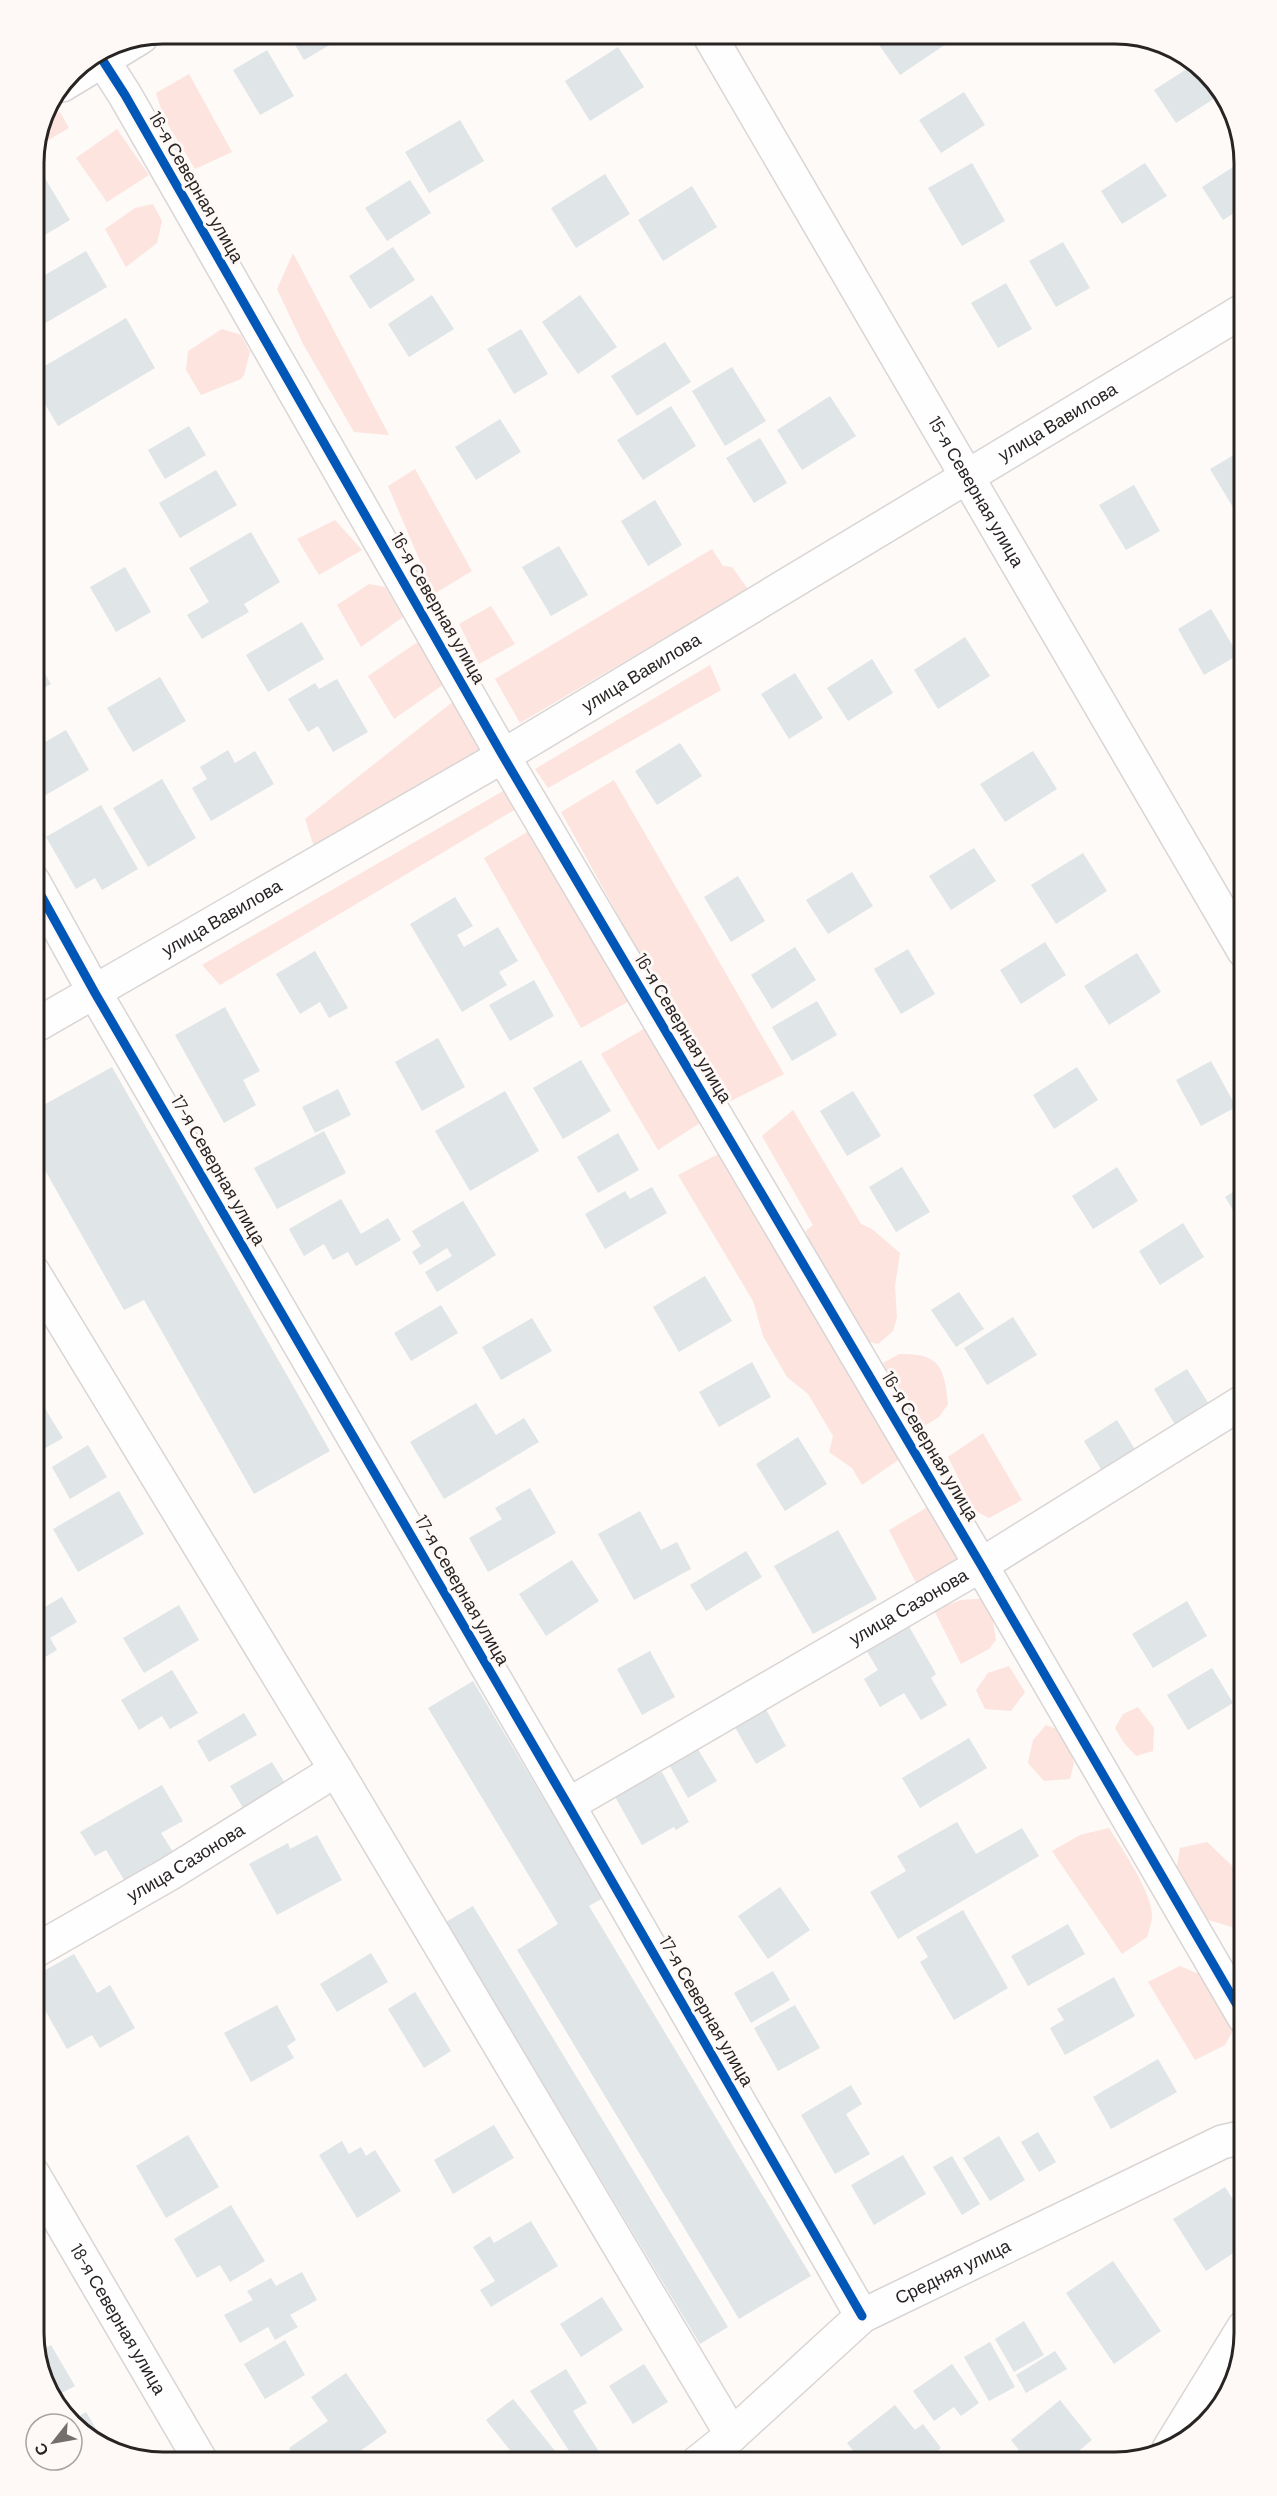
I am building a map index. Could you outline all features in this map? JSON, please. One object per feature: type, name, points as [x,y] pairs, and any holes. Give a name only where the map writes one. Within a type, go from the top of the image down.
[{"type":"street","name":"15-я Северная улица","points":[[714,44],[1234,934]]},
{"type":"street","name":"16-я Северная улица","points":[[102,60],[125,95],[503,756],[981,1565],[1234,2000]]},
{"type":"street","name":"улица Вавилова","points":[[44,1022],[503,756],[1234,316]]},
{"type":"street","name":"17-я Северная улица","points":[[44,901],[95,993],[568,1805],[862,2316]]},
{"type":"street","points":[[44,1290],[336,1770],[732,2435]]},
{"type":"street","name":"улица Сазонова","points":[[568,1805],[981,1565],[1234,1407]]},
{"type":"street","name":"улица Сазонова","points":[[44,1946],[169,1874],[336,1770]]},
{"type":"street","name":"Средняя улица","points":[[711,2452],[862,2316],[1222,2142],[1234,2139]]},
{"type":"street","name":"18-я Северная улица","points":[[44,2193],[196,2452]]},
{"type":"street","points":[[1178,2434],[1232,2346]]},
{"type":"shaded area","points":[[189,74],[232,152],[195,169],[164,118],[156,93]]},
{"type":"shaded area","points":[[60,112],[69,128],[46,141],[48,132],[53,116]]},
{"type":"shaded area","points":[[117,129],[149,175],[107,202],[76,158]]},
{"type":"shaded area","points":[[153,204],[162,221],[157,243],[126,267],[105,229],[135,208]]},
{"type":"shaded area","points":[[293,253],[389,435],[354,432],[303,344],[277,289]]},
{"type":"shaded area","points":[[222,329],[241,335],[250,352],[244,375],[241,379],[201,395],[186,370],[188,351]]},
{"type":"shaded area","points":[[415,469],[472,571],[434,594],[388,486]]},
{"type":"shaded area","points":[[335,520],[362,550],[319,575],[297,539]]},
{"type":"shaded area","points":[[712,549],[723,566],[732,567],[748,589],[520,723],[495,679]]},
{"type":"shaded area","points":[[369,584],[385,587],[403,617],[361,647],[337,605]]},
{"type":"shaded area","points":[[491,606],[515,644],[479,664],[459,624]]},
{"type":"shaded area","points":[[422,639],[447,682],[394,719],[368,676]]},
{"type":"shaded area","points":[[710,665],[721,690],[548,788],[535,769]]},
{"type":"shaded area","points":[[460,696],[489,751],[315,850],[305,819]]},
{"type":"shaded area","points":[[614,780],[784,1074],[723,1105],[561,812]]},
{"type":"shaded area","points":[[510,787],[521,806],[220,985],[202,965]]},
{"type":"shaded area","points":[[534,828],[633,999],[581,1028],[484,858]]},
{"type":"shaded area","points":[[647,1027],[703,1121],[658,1150],[601,1054]]},
{"type":"shaded area","points":[[793,1110],[861,1224],[872,1229],[900,1253],[895,1286],[897,1317],[893,1331],[878,1344],[865,1341],[812,1253],[806,1231],[813,1225],[762,1136]]},
{"type":"shaded area","points":[[724,1151],[904,1456],[862,1485],[852,1468],[829,1452],[833,1436],[808,1394],[787,1377],[763,1336],[753,1301],[678,1175]]},
{"type":"shaded area","points":[[899,1354],[913,1354],[931,1360],[942,1372],[944,1380],[948,1404],[939,1417],[918,1430],[883,1363]]},
{"type":"shaded area","points":[[983,1433],[1022,1500],[989,1518],[974,1510],[948,1457]]},
{"type":"shaded area","points":[[931,1505],[960,1564],[918,1587],[889,1530]]},
{"type":"shaded area","points":[[989,1598],[996,1640],[989,1649],[961,1664],[934,1610],[961,1600]]},
{"type":"shaded area","points":[[1009,1666],[1025,1692],[1011,1711],[985,1709],[976,1690],[988,1673]]},
{"type":"shaded area","points":[[1138,1707],[1154,1728],[1153,1751],[1136,1756],[1124,1743],[1115,1728],[1123,1714]]},
{"type":"shaded area","points":[[1046,1725],[1066,1732],[1074,1763],[1070,1779],[1044,1781],[1028,1763],[1033,1740]]},
{"type":"shaded area","points":[[1109,1828],[1136,1872],[1151,1908],[1152,1918],[1147,1937],[1122,1954],[1052,1851],[1080,1835]]},
{"type":"shaded area","points":[[1207,1842],[1234,1868],[1234,1928],[1199,1917],[1174,1881],[1180,1848]]},
{"type":"shaded area","points":[[1180,1966],[1199,1974],[1222,2004],[1234,2029],[1225,2045],[1195,2060],[1148,1982]]},
{"type":"building","points":[[295,44],[331,44],[304,60]]},
{"type":"building","points":[[879,44],[946,44],[900,75]]},
{"type":"building","points":[[618,47],[644,87],[590,121],[565,81]]},
{"type":"building","points":[[267,50],[294,96],[260,115],[233,70]]},
{"type":"building","points":[[1188,68],[1199,78],[1215,98],[1176,123],[1154,90]]},
{"type":"building","points":[[964,92],[985,125],[941,153],[919,120]]},
{"type":"building","points":[[460,120],[484,161],[429,193],[405,152]]},
{"type":"building","points":[[972,163],[1005,221],[962,246],[928,188]]},
{"type":"building","points":[[1145,163],[1167,196],[1122,224],[1101,191]]},
{"type":"building","points":[[1234,166],[1234,213],[1223,220],[1202,187]]},
{"type":"building","points":[[605,174],[630,214],[576,248],[551,208]]},
{"type":"building","points":[[44,177],[70,220],[44,235]]},
{"type":"building","points":[[410,180],[431,213],[387,241],[365,208]]},
{"type":"building","points":[[692,186],[717,227],[663,261],[638,220]]},
{"type":"building","points":[[1063,242],[1090,288],[1056,307],[1029,261]]},
{"type":"building","points":[[393,247],[415,280],[370,309],[349,276]]},
{"type":"building","points":[[86,251],[107,287],[44,324],[44,276]]},
{"type":"building","points":[[1006,283],[1032,329],[998,348],[971,303]]},
{"type":"building","points":[[432,295],[454,329],[409,357],[388,324]]},
{"type":"building","points":[[580,295],[617,347],[578,374],[542,322]]},
{"type":"building","points":[[126,318],[155,368],[58,426],[44,402],[44,366]]},
{"type":"building","points":[[521,329],[548,374],[514,394],[487,349]]},
{"type":"building","points":[[665,342],[691,382],[637,416],[611,376]]},
{"type":"building","points":[[732,367],[766,421],[725,446],[692,391]]},
{"type":"building","points":[[830,396],[856,436],[802,470],[777,430]]},
{"type":"building","points":[[671,406],[696,446],[643,480],[617,440]]},
{"type":"building","points":[[500,419],[521,452],[476,480],[455,447]]},
{"type":"building","points":[[189,426],[206,455],[165,479],[148,450]]},
{"type":"building","points":[[760,438],[787,483],[754,503],[726,458]]},
{"type":"building","points":[[1234,455],[1234,509],[1210,469]]},
{"type":"building","points":[[216,470],[237,505],[180,538],[159,503]]},
{"type":"building","points":[[1134,485],[1160,531],[1126,550],[1099,505]]},
{"type":"building","points":[[655,500],[682,545],[648,566],[621,521]]},
{"type":"building","points":[[251,532],[280,582],[244,604],[249,612],[202,639],[187,615],[209,602],[189,568]]},
{"type":"building","points":[[559,546],[588,595],[551,616],[522,567]]},
{"type":"building","points":[[125,567],[151,612],[116,632],[90,587]]},
{"type":"building","points":[[1211,609],[1234,648],[1234,657],[1204,675],[1178,629]]},
{"type":"building","points":[[302,622],[324,659],[268,692],[246,655]]},
{"type":"building","points":[[965,637],[990,676],[938,709],[914,670]]},
{"type":"building","points":[[872,659],[893,693],[848,721],[827,688]]},
{"type":"building","points":[[44,672],[51,684],[44,688]]},
{"type":"building","points":[[795,673],[823,718],[789,739],[761,694]]},
{"type":"building","points":[[160,677],[186,721],[133,752],[107,708]]},
{"type":"building","points":[[337,679],[368,732],[333,752],[318,726],[308,732],[288,699],[315,683],[319,689]]},
{"type":"building","points":[[66,730],[89,770],[44,796],[44,743]]},
{"type":"building","points":[[680,743],[702,776],[657,805],[635,771]]},
{"type":"building","points":[[228,750],[235,763],[255,751],[274,784],[211,821],[192,788],[207,779],[200,767]]},
{"type":"building","points":[[1033,751],[1057,789],[1005,822],[980,784]]},
{"type":"building","points":[[162,779],[196,838],[148,867],[113,808]]},
{"type":"building","points":[[101,805],[138,869],[102,890],[95,878],[76,889],[46,837]]},
{"type":"building","points":[[974,848],[996,881],[951,910],[929,876]]},
{"type":"building","points":[[1083,853],[1107,891],[1056,924],[1031,885]]},
{"type":"building","points":[[852,872],[873,906],[828,934],[806,900]]},
{"type":"building","points":[[738,876],[765,921],[731,942],[704,897]]},
{"type":"building","points":[[455,897],[473,926],[457,935],[464,947],[498,927],[518,961],[499,972],[507,985],[462,1012],[410,924]]},
{"type":"building","points":[[1045,942],[1066,975],[1021,1004],[1000,970]]},
{"type":"building","points":[[795,947],[816,980],[772,1009],[751,975]]},
{"type":"building","points":[[908,949],[935,994],[901,1014],[874,969]]},
{"type":"building","points":[[315,951],[348,1008],[329,1018],[320,1002],[300,1014],[276,974]]},
{"type":"building","points":[[1137,953],[1161,992],[1109,1025],[1084,986]]},
{"type":"building","points":[[534,980],[554,1016],[510,1041],[489,1005]]},
{"type":"building","points":[[817,1001],[837,1035],[792,1061],[772,1027]]},
{"type":"building","points":[[225,1007],[260,1071],[243,1080],[256,1105],[224,1123],[175,1035]]},
{"type":"building","points":[[438,1038],[465,1087],[422,1111],[395,1062]]},
{"type":"building","points":[[581,1060],[611,1111],[563,1139],[533,1088]]},
{"type":"building","points":[[1211,1061],[1234,1103],[1234,1108],[1201,1126],[1176,1080]]},
{"type":"building","points":[[112,1067],[330,1451],[254,1494],[144,1300],[124,1310],[44,1168],[44,1105]]},
{"type":"building","points":[[1077,1067],[1098,1100],[1054,1129],[1033,1095]]},
{"type":"building","points":[[338,1089],[351,1115],[315,1133],[302,1107]]},
{"type":"building","points":[[505,1091],[539,1151],[470,1191],[435,1131]]},
{"type":"building","points":[[853,1091],[881,1136],[847,1156],[820,1111]]},
{"type":"building","points":[[324,1131],[346,1173],[277,1209],[254,1168]]},
{"type":"building","points":[[618,1133],[639,1170],[598,1193],[577,1157]]},
{"type":"building","points":[[902,1167],[930,1212],[896,1232],[869,1187]]},
{"type":"building","points":[[1117,1167],[1138,1201],[1093,1229],[1072,1196]]},
{"type":"building","points":[[652,1187],[667,1213],[605,1249],[585,1214],[625,1191],[630,1199]]},
{"type":"building","points":[[1234,1191],[1234,1212],[1225,1197]]},
{"type":"building","points":[[341,1199],[361,1234],[388,1218],[401,1240],[356,1266],[348,1252],[333,1260],[324,1244],[304,1256],[289,1229]]},
{"type":"building","points":[[463,1201],[496,1255],[437,1292],[425,1272],[452,1256],[447,1248],[420,1265],[412,1252],[421,1246],[412,1231]]},
{"type":"building","points":[[1183,1223],[1204,1257],[1160,1285],[1139,1251]]},
{"type":"building","points":[[705,1276],[732,1321],[679,1352],[653,1307]]},
{"type":"building","points":[[959,1292],[984,1329],[956,1347],[931,1310]]},
{"type":"building","points":[[441,1305],[458,1333],[411,1361],[394,1333]]},
{"type":"building","points":[[1013,1317],[1037,1355],[987,1385],[964,1348]]},
{"type":"building","points":[[532,1318],[552,1351],[501,1380],[482,1347]]},
{"type":"building","points":[[752,1362],[771,1397],[719,1427],[699,1392]]},
{"type":"building","points":[[1187,1369],[1215,1414],[1181,1435],[1154,1389]]},
{"type":"building","points":[[476,1403],[496,1435],[524,1418],[539,1442],[444,1499],[410,1442]]},
{"type":"building","points":[[44,1407],[63,1438],[44,1449]]},
{"type":"building","points":[[1117,1420],[1145,1466],[1111,1486],[1084,1441]]},
{"type":"building","points":[[798,1437],[827,1484],[785,1511],[756,1464]]},
{"type":"building","points":[[88,1445],[107,1477],[70,1499],[52,1467]]},
{"type":"building","points":[[530,1488],[556,1533],[488,1572],[469,1538],[502,1519],[495,1508]]},
{"type":"building","points":[[119,1491],[144,1534],[78,1572],[53,1529]]},
{"type":"building","points":[[640,1511],[661,1550],[677,1542],[691,1569],[634,1600],[598,1534]]},
{"type":"building","points":[[838,1530],[877,1599],[813,1634],[774,1566]]},
{"type":"building","points":[[746,1551],[762,1577],[706,1611],[690,1585]]},
{"type":"building","points":[[572,1560],[599,1601],[546,1636],[519,1594]]},
{"type":"building","points":[[62,1597],[77,1622],[50,1638],[57,1650],[44,1658],[44,1608]]},
{"type":"building","points":[[1187,1601],[1207,1636],[1153,1668],[1132,1634]]},
{"type":"building","points":[[179,1605],[199,1640],[144,1673],[123,1638]]},
{"type":"building","points":[[907,1623],[936,1674],[931,1678],[947,1705],[921,1720],[904,1693],[880,1707],[864,1679],[878,1670],[865,1648]]},
{"type":"building","points":[[650,1651],[675,1697],[642,1715],[617,1669]]},
{"type":"building","points":[[1212,1668],[1233,1703],[1188,1730],[1167,1695]]},
{"type":"building","points":[[172,1670],[198,1713],[170,1729],[162,1716],[139,1730],[121,1700]]},
{"type":"building","points":[[473,1681],[603,1898],[589,1906],[811,2276],[739,2319],[517,1950],[558,1924],[428,1708]]},
{"type":"building","points":[[764,1706],[786,1746],[756,1764],[733,1724]]},
{"type":"building","points":[[244,1713],[257,1735],[209,1762],[197,1741]]},
{"type":"building","points":[[969,1738],[987,1768],[920,1808],[902,1778]]},
{"type":"building","points":[[696,1746],[717,1781],[688,1798],[668,1763]]},
{"type":"building","points":[[272,1762],[288,1788],[246,1813],[230,1786]]},
{"type":"building","points":[[649,1772],[651,1777],[662,1772],[689,1822],[676,1830],[674,1827],[642,1845],[613,1793]]},
{"type":"building","points":[[162,1785],[183,1821],[161,1833],[175,1855],[126,1883],[106,1850],[95,1856],[80,1832]]},
{"type":"building","points":[[957,1822],[976,1854],[1022,1828],[1039,1856],[898,1939],[870,1892],[906,1871],[897,1856]]},
{"type":"building","points":[[317,1835],[342,1880],[277,1915],[249,1864],[288,1843],[290,1849]]},
{"type":"building","points":[[780,1887],[810,1930],[768,1959],[738,1916]]},
{"type":"building","points":[[473,1906],[728,2327],[700,2344],[446,1922]]},
{"type":"building","points":[[963,1910],[1008,1988],[954,2020],[920,1962],[928,1957],[916,1937]]},
{"type":"building","points":[[1068,1924],[1085,1954],[1028,1986],[1011,1956]]},
{"type":"building","points":[[371,1953],[388,1982],[337,2012],[320,1984]]},
{"type":"building","points":[[74,1954],[97,1993],[110,1985],[135,2028],[100,2048],[92,2035],[67,2049],[44,2008],[44,1971]]},
{"type":"building","points":[[773,1971],[790,2000],[751,2023],[734,1993]]},
{"type":"building","points":[[1114,1977],[1135,2016],[1065,2055],[1050,2028],[1064,2020],[1057,2009]]},
{"type":"building","points":[[415,1992],[451,2051],[424,2068],[388,2009]]},
{"type":"building","points":[[277,2005],[296,2040],[287,2046],[294,2058],[251,2082],[224,2033]]},
{"type":"building","points":[[795,2005],[820,2048],[778,2071],[754,2028]]},
{"type":"building","points":[[1158,2059],[1177,2092],[1111,2129],[1093,2097]]},
{"type":"building","points":[[851,2085],[862,2104],[846,2114],[870,2154],[835,2174],[801,2115]]},
{"type":"building","points":[[494,2125],[514,2158],[453,2194],[434,2160]]},
{"type":"building","points":[[1038,2132],[1056,2162],[1039,2172],[1021,2142]]},
{"type":"building","points":[[188,2135],[219,2187],[166,2218],[136,2166]]},
{"type":"building","points":[[999,2136],[1025,2180],[990,2201],[963,2158]]},
{"type":"building","points":[[342,2141],[349,2154],[361,2147],[366,2156],[375,2150],[401,2191],[357,2218],[319,2155]]},
{"type":"building","points":[[903,2155],[926,2194],[874,2225],[851,2185]]},
{"type":"building","points":[[952,2156],[980,2204],[962,2215],[933,2167]]},
{"type":"building","points":[[1225,2187],[1234,2201],[1234,2253],[1206,2271],[1173,2219]]},
{"type":"building","points":[[231,2205],[265,2261],[230,2282],[220,2265],[197,2278],[174,2239]]},
{"type":"building","points":[[531,2221],[558,2266],[491,2307],[480,2290],[495,2281],[473,2247],[490,2236],[494,2243]]},
{"type":"building","points":[[1113,2261],[1161,2331],[1114,2364],[1066,2293]]},
{"type":"building","points":[[302,2272],[317,2300],[290,2315],[298,2327],[275,2340],[268,2327],[240,2343],[224,2315],[253,2300],[247,2291],[271,2278],[276,2286]]},
{"type":"building","points":[[602,2297],[623,2330],[581,2357],[560,2324]]},
{"type":"building","points":[[1024,2321],[1044,2355],[1014,2372],[995,2339]]},
{"type":"building","points":[[285,2340],[305,2375],[265,2399],[244,2364]]},
{"type":"building","points":[[990,2342],[1015,2387],[989,2401],[964,2357]]},
{"type":"building","points":[[51,2345],[75,2386],[60,2394],[50,2372],[45,2348]]},
{"type":"building","points":[[1055,2351],[1067,2369],[1026,2393],[1016,2375]]},
{"type":"building","points":[[644,2364],[668,2402],[633,2424],[609,2386]]},
{"type":"building","points":[[952,2364],[979,2403],[961,2416],[954,2407],[934,2421],[913,2391]]},
{"type":"building","points":[[566,2369],[587,2403],[573,2411],[598,2450],[570,2452],[530,2391]]},
{"type":"building","points":[[346,2373],[387,2432],[359,2452],[292,2452],[289,2448],[328,2421],[311,2397]]},
{"type":"building","points":[[513,2399],[556,2452],[511,2452],[486,2420]]},
{"type":"building","points":[[1060,2400],[1092,2440],[1077,2452],[1020,2452],[1011,2440]]},
{"type":"building","points":[[895,2405],[915,2430],[923,2424],[941,2448],[936,2452],[854,2452],[847,2443]]},
{"type":"building","points":[[86,2412],[99,2434],[84,2423]]},
{"type":"cycle path","points":[[102,60],[125,95],[503,756],[981,1565],[1234,2000]]},
{"type":"cycle path","points":[[44,901],[95,993],[568,1805],[862,2316]]}]
